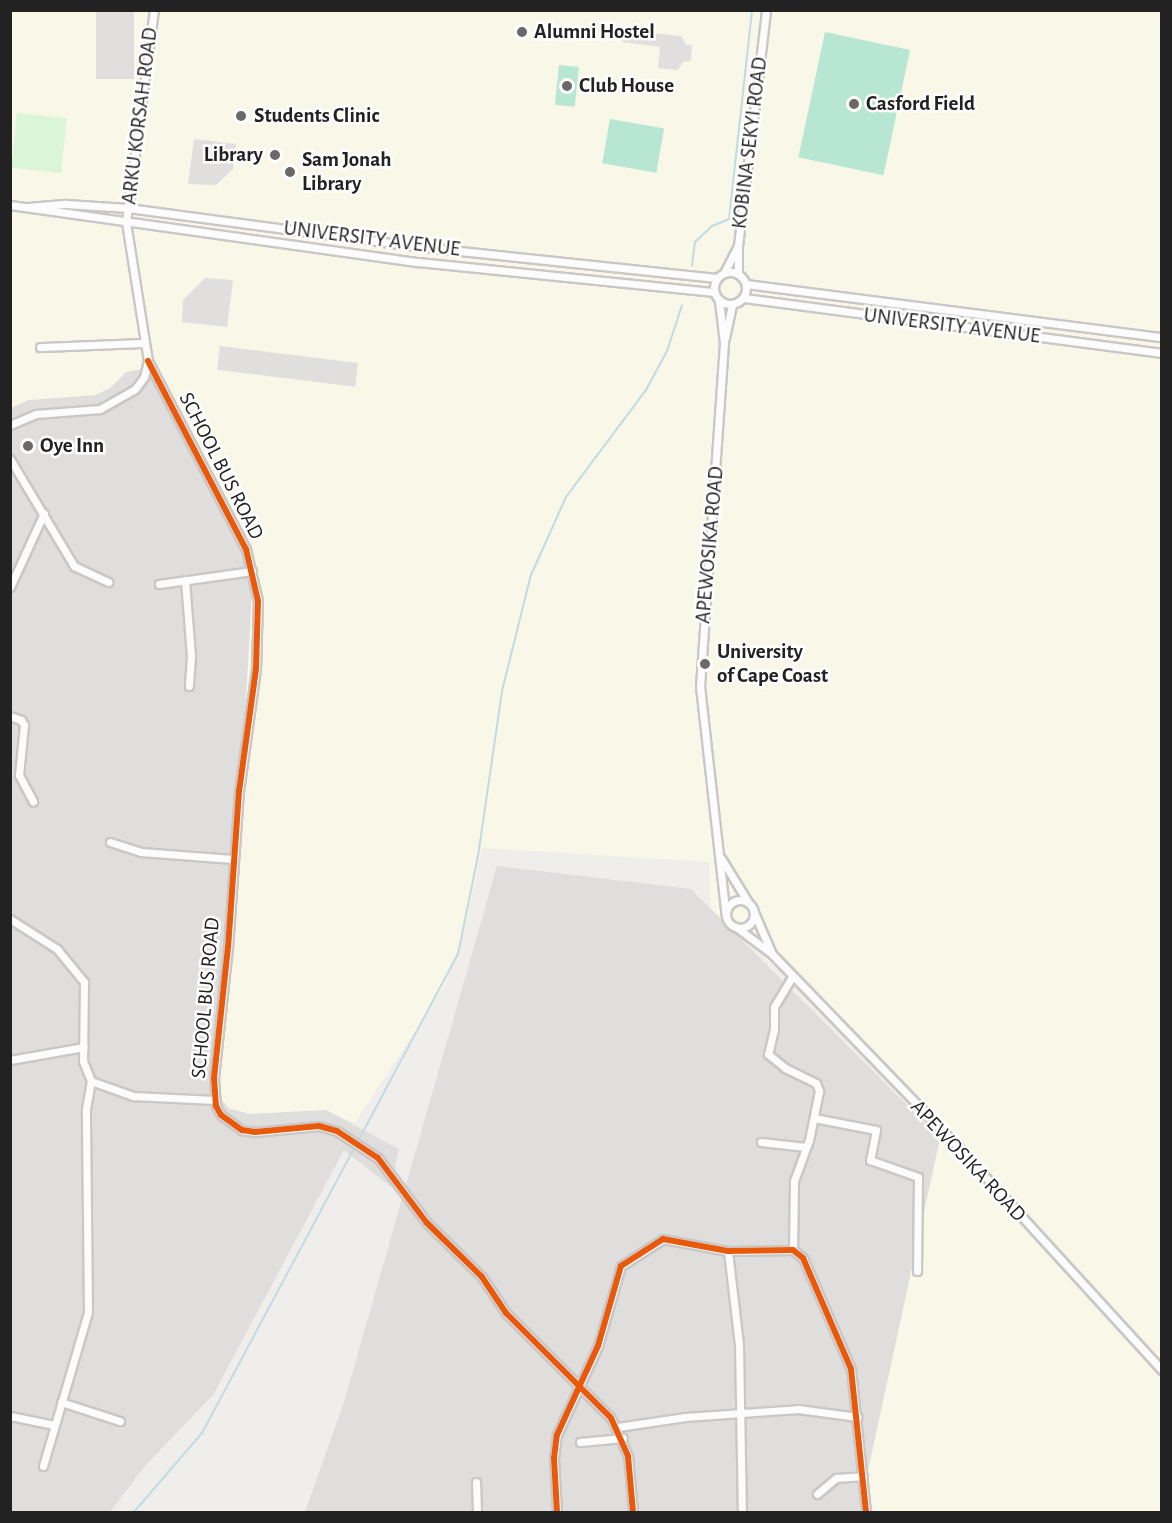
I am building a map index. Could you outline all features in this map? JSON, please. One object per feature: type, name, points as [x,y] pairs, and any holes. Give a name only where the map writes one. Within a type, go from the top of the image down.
[{"type":"street","name":"ARKU KORSAH ROAD","points":[[145,343],[126,222],[154,10]]},
{"type":"street","name":"KOBINA SEKYI ROAD","points":[[724,273],[738,246],[766,10]]},
{"type":"street","name":"UNIVERSITY AVENUE","points":[[28,207],[36,204],[128,208],[422,247],[716,278]]},
{"type":"street","name":"UNIVERSITY AVENUE","points":[[10,205],[418,262],[714,292]]},
{"type":"street","points":[[719,301],[732,304],[744,298],[746,284],[738,274],[738,246]]},
{"type":"street","points":[[724,343],[719,301],[714,292],[716,278],[724,273],[738,274]]},
{"type":"street","name":"UNIVERSITY AVENUE","points":[[746,284],[1161,337]]},
{"type":"street","name":"UNIVERSITY AVENUE","points":[[744,298],[1161,353]]},
{"type":"street","points":[[724,343],[732,304]]},
{"type":"street","points":[[39,347],[145,343]]},
{"type":"street","name":"SCHOOL BUS ROAD","points":[[145,343],[148,361],[246,549],[258,601],[256,669],[233,859],[228,947],[214,1078],[215,1100],[221,1115],[242,1130],[255,1132],[319,1126],[355,1142],[385,1166],[427,1223],[482,1277],[506,1312],[618,1427],[630,1463],[633,1512]]},
{"type":"street","name":"APEWOSIKA ROAD","points":[[724,343],[700,686],[726,916]]},
{"type":"street","points":[[10,425],[36,414],[100,409],[118,401],[135,389],[148,361]]},
{"type":"street","points":[[10,459],[74,566],[109,582]]},
{"type":"street","points":[[10,586],[44,513]]},
{"type":"street","points":[[159,584],[252,571]]},
{"type":"street","points":[[185,580],[191,656],[189,686]]},
{"type":"street","points":[[10,716],[21,720],[24,725],[19,775],[33,801]]},
{"type":"street","points":[[110,842],[141,852],[233,859]]},
{"type":"street","name":"APEWOSIKA ROAD","points":[[718,853],[751,907],[772,954]]},
{"type":"street","points":[[744,901],[751,907],[750,923],[736,927],[726,916],[733,902],[744,901]]},
{"type":"street","points":[[10,919],[57,949],[84,982],[84,1071],[91,1081],[133,1096],[215,1100]]},
{"type":"street","name":"APEWOSIKA ROAD","points":[[736,927],[772,954],[961,1150],[1161,1370]]},
{"type":"street","points":[[792,977],[774,1007],[774,1029],[768,1054],[785,1068],[816,1083],[819,1091],[806,1147],[794,1181],[793,1250],[806,1263],[846,1350],[857,1417],[866,1512]]},
{"type":"street","points":[[10,1060],[84,1047]]},
{"type":"street","points":[[43,1466],[88,1312],[86,1109],[91,1081]]},
{"type":"street","points":[[814,1118],[876,1130],[870,1160],[918,1177],[917,1271]]},
{"type":"street","points":[[761,1142],[806,1147]]},
{"type":"street","points":[[556,1512],[554,1458],[557,1436],[598,1346],[623,1264],[663,1239],[728,1251],[793,1250]]},
{"type":"street","points":[[728,1251],[738,1328],[742,1512]]},
{"type":"street","points":[[61,1402],[120,1421]]},
{"type":"street","points":[[618,1427],[740,1412],[798,1409],[857,1417]]},
{"type":"street","points":[[10,1416],[54,1425]]},
{"type":"street","points":[[580,1442],[623,1438]]},
{"type":"street","points":[[817,1494],[837,1478],[863,1476]]},
{"type":"street","points":[[476,1482],[477,1512]]},
{"type":"shaded area","name":"University of Cape Coast","points":[[11,11],[1161,11],[1161,1512],[859,1512],[944,1120],[711,909],[709,862],[482,848],[465,928],[444,987],[355,1123],[326,1110],[251,1114],[230,1109],[216,1094],[212,1056],[242,771],[254,558],[151,367],[126,372],[110,388],[95,395],[28,400],[11,408]]},
{"type":"shaded area","points":[[96,11],[134,11],[134,79],[96,79]]},
{"type":"shaded area","points":[[631,31],[681,36],[686,45],[692,45],[691,61],[683,62],[678,70],[658,68],[660,47],[622,42]]},
{"type":"shaded area","points":[[194,139],[236,144],[233,169],[216,185],[188,184]]},
{"type":"shaded area","points":[[205,278],[233,280],[227,327],[182,322],[183,300]]},
{"type":"shaded area","points":[[220,346],[358,363],[355,387],[217,370]]},
{"type":"shaded area","points":[[151,367],[254,558],[242,771],[213,1079],[291,1111],[326,1110],[399,1149],[391,1187],[344,1150],[213,1395],[144,1467],[110,1512],[11,1512],[11,408],[28,400],[95,395],[110,388],[126,372]]},
{"type":"shaded area","points":[[497,866],[691,889],[946,1144],[887,1512],[305,1512],[344,1402]]},
{"type":"green space","name":"Casford Field","points":[[825,32],[910,50],[883,175],[798,157]]},
{"type":"green space","name":"Club House","points":[[559,65],[579,67],[575,107],[555,105]]},
{"type":"green space","points":[[17,113],[67,118],[61,173],[11,168]]},
{"type":"green space","points":[[610,119],[664,129],[656,173],[602,163]]},
{"type":"waterway","points":[[692,266],[695,242],[712,226],[729,219],[752,10]]},
{"type":"waterway","points":[[134,1512],[202,1433],[458,954],[478,856],[502,691],[531,575],[566,497],[646,390],[667,351],[682,305]]},
{"type":"cycle path","points":[[148,361],[246,549],[258,601],[256,669],[239,791],[228,947],[214,1078],[216,1106],[221,1115],[242,1130],[255,1132],[319,1126],[337,1131],[378,1158],[427,1223],[482,1277],[506,1313],[611,1418],[628,1456],[633,1512]]},
{"type":"cycle path","points":[[557,1512],[554,1458],[557,1435],[598,1346],[621,1266],[663,1239],[728,1251],[793,1250],[803,1258],[851,1369],[866,1512]]},
{"type":"place","name":"Alumni Hostel","points":[[522,32]]},
{"type":"place","name":"Club House","points":[[567,86]]},
{"type":"place","name":"Casford Field","points":[[854,104]]},
{"type":"place","name":"Students Clinic","points":[[241,116]]},
{"type":"place","name":"Library","points":[[275,155]]},
{"type":"place","name":"Sam Jonah Library","points":[[290,172]]},
{"type":"place","name":"Oye Inn","points":[[28,446]]},
{"type":"place","name":"University of Cape Coast","points":[[705,664]]}]
